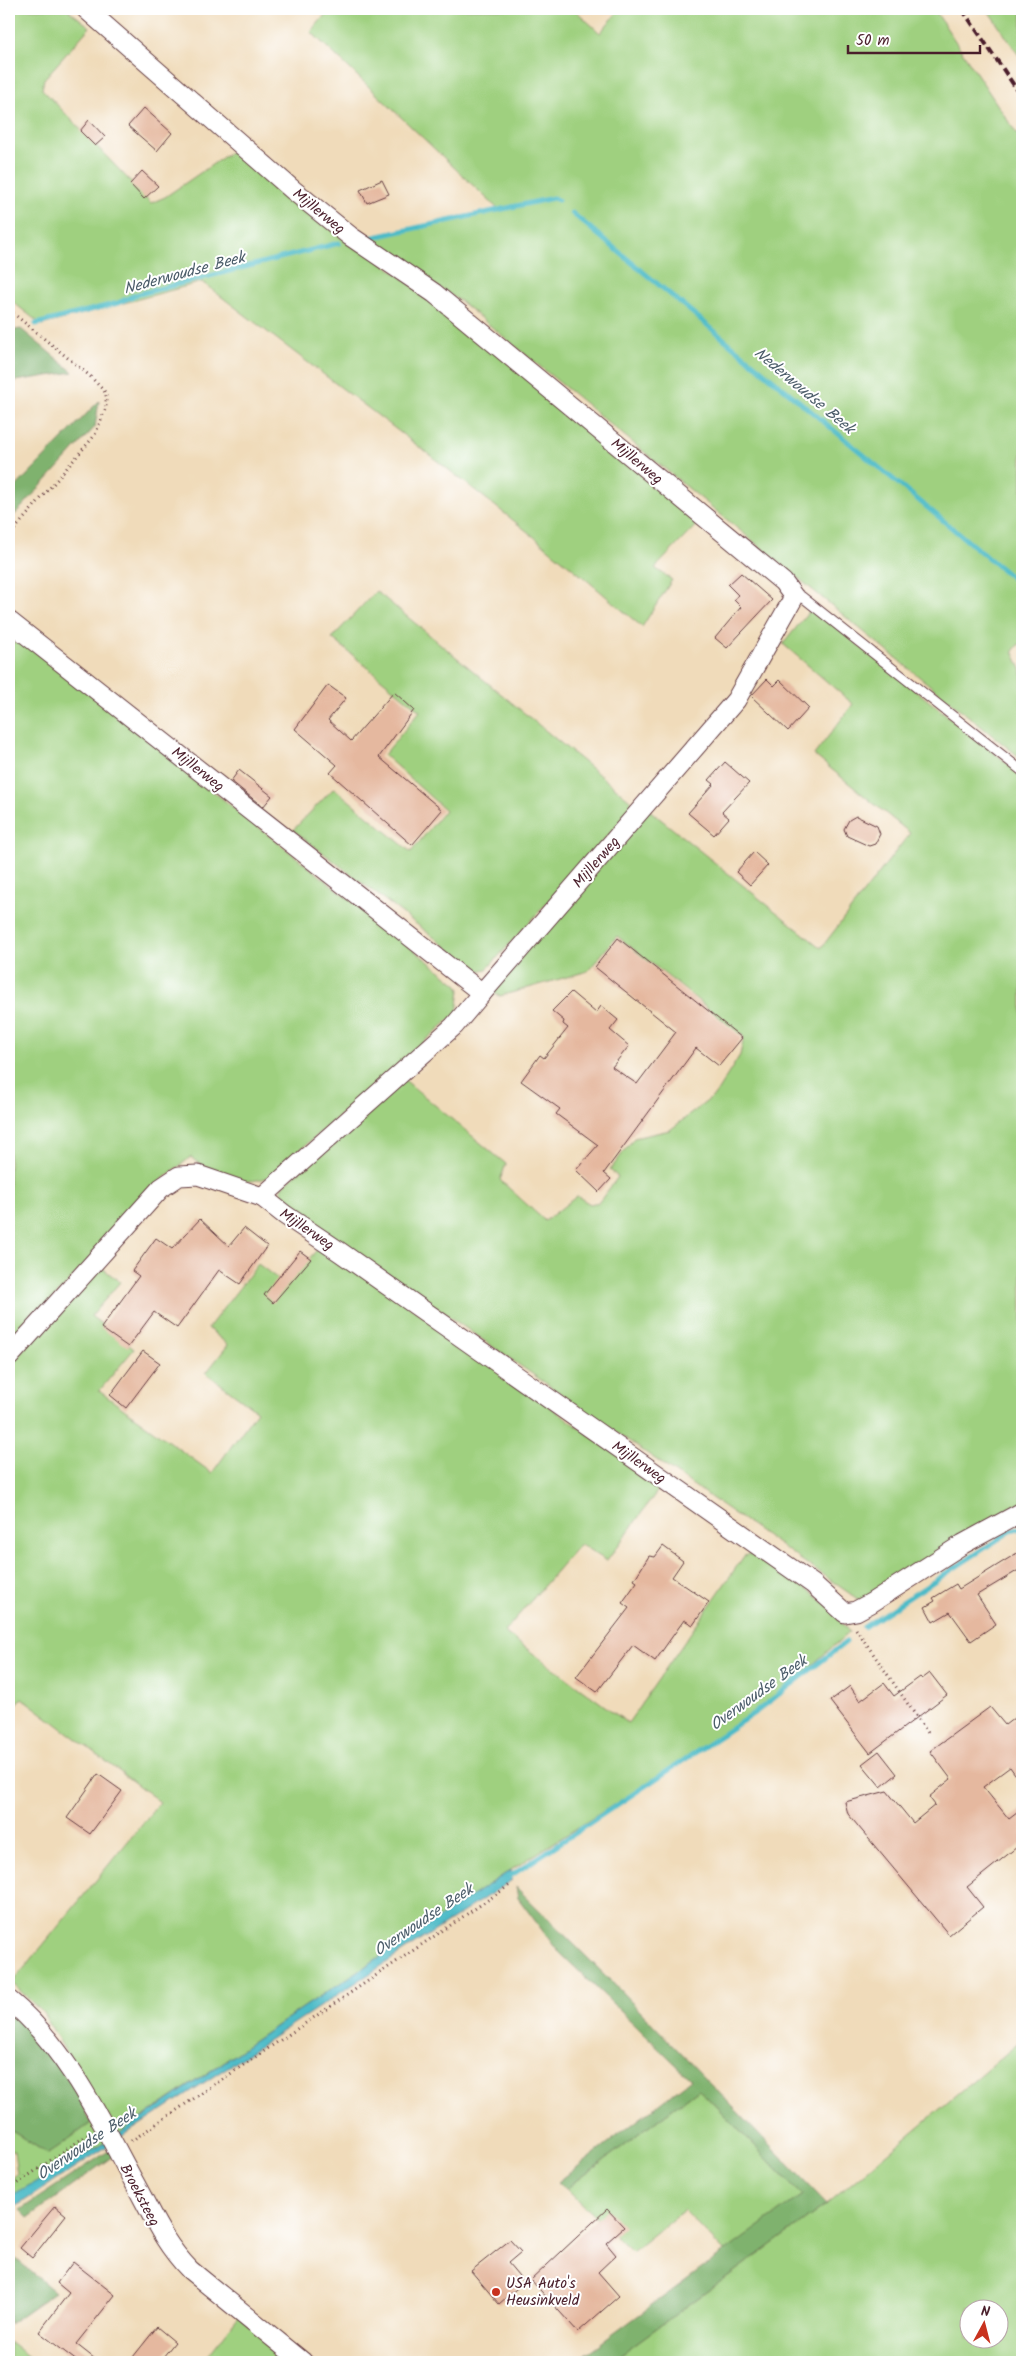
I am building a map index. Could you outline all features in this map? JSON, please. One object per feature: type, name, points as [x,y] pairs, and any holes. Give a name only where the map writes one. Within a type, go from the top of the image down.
[{"type":"street","name":"Mijllerweg","points":[[86,9],[293,190],[350,236],[434,293],[776,576],[794,597],[736,700],[454,1026],[262,1197]]},
{"type":"street","name":"Mijllerweg","points":[[9,621],[482,993]]},
{"type":"street","name":"Mijllerweg","points":[[9,1357],[161,1188],[179,1176],[198,1175],[262,1197],[812,1584],[845,1613],[856,1611],[871,1603],[963,1544],[1022,1512]]},
{"type":"street","name":"Broeksteeg","points":[[9,2000],[24,2012],[48,2040],[76,2080],[165,2242],[190,2270],[304,2362]]},
{"type":"lane","points":[[794,597],[801,596],[1022,772]]},
{"type":"path","points":[[9,310],[90,376],[106,392],[106,407],[96,435],[9,536]]},
{"type":"path","points":[[853,1625],[928,1733]]},
{"type":"path","points":[[9,2189],[109,2139],[510,1885]]},
{"type":"green space","points":[[9,9],[67,9],[90,27],[44,79],[42,89],[151,203],[165,197],[235,149],[404,279],[703,518],[655,568],[672,580],[642,627],[480,494],[202,282],[42,325],[9,299]]},
{"type":"green space","points":[[330,9],[574,9],[600,33],[620,9],[934,9],[1022,142],[1022,645],[1019,644],[1013,651],[1022,671],[1022,759],[460,301],[363,239],[498,209],[311,32]]},
{"type":"green space","points":[[987,9],[1022,9],[1022,60]]},
{"type":"green space","points":[[21,329],[73,372],[9,382],[9,331]]},
{"type":"green space","points":[[99,401],[95,427],[9,521],[9,494]]},
{"type":"green space","points":[[376,591],[636,805],[487,969],[478,971],[293,830],[334,788],[411,852],[445,810],[384,755],[420,711],[332,638]]},
{"type":"green space","points":[[812,608],[1022,775],[1022,1503],[1010,1508],[862,1602],[282,1201],[281,1188],[401,1077],[506,1164],[500,1180],[545,1221],[577,1196],[590,1204],[599,1202],[618,1177],[610,1170],[634,1138],[670,1130],[715,1095],[740,1055],[744,1037],[617,936],[588,971],[500,996],[490,992],[648,809],[821,948],[910,833],[814,755],[853,704],[783,644]]},
{"type":"green space","points":[[19,638],[458,985],[460,990],[457,1013],[269,1177],[246,1181],[227,1179],[209,1170],[191,1157],[165,1177],[9,1347],[9,648]]},
{"type":"green space","points":[[322,1244],[661,1486],[607,1561],[580,1544],[504,1632],[628,1723],[744,1556],[757,1551],[829,1606],[849,1632],[762,1710],[511,1870],[304,2007],[118,2134],[86,2086],[43,2013],[12,1983],[160,1802],[22,1698],[9,1713],[9,1365],[100,1266],[120,1282],[91,1316],[134,1349],[99,1391],[212,1473],[257,1411],[206,1373],[228,1345],[208,1328],[258,1264],[286,1285]]},
{"type":"green space","points":[[516,1887],[608,1978],[827,2204],[610,2362],[575,2362],[802,2195],[699,2089],[566,2189],[558,2182],[691,2079],[557,1950],[518,1898]]},
{"type":"green space","points":[[9,2005],[78,2092],[91,2123],[48,2154],[9,2129]]},
{"type":"green space","points":[[1022,2040],[1022,2362],[610,2362],[827,2204]]},
{"type":"green space","points":[[699,2089],[802,2195],[725,2253],[684,2210],[632,2252],[566,2189]]},
{"type":"green space","points":[[91,2123],[109,2141],[9,2198],[9,2181],[17,2174],[14,2151],[9,2149],[9,2129],[48,2154]]},
{"type":"green space","points":[[110,2150],[113,2156],[28,2218],[20,2210]]},
{"type":"green space","points":[[9,2253],[55,2292],[9,2324]]},
{"type":"green space","points":[[241,2313],[295,2362],[203,2362]]},
{"type":"green space","points":[[9,2342],[35,2362],[9,2362]]},
{"type":"water","points":[[511,1870],[512,1880],[9,2211],[9,2199],[12,2195],[109,2141],[304,2007]]},
{"type":"building","points":[[144,108],[172,133],[157,151],[128,126]]},
{"type":"building","points":[[89,120],[105,137],[95,146],[80,131]]},
{"type":"building","points":[[142,171],[158,186],[144,199],[130,184]]},
{"type":"building","points":[[382,180],[389,194],[367,203],[360,190]]},
{"type":"building","points":[[741,573],[772,600],[727,648],[715,638],[741,607],[734,600],[738,595],[728,585]]},
{"type":"building","points":[[767,679],[774,686],[780,680],[809,708],[788,731],[751,696]]},
{"type":"building","points":[[328,685],[346,698],[328,720],[351,741],[394,692],[414,710],[379,757],[442,810],[412,845],[330,773],[337,765],[295,729]]},
{"type":"building","points":[[725,762],[749,783],[722,812],[729,818],[714,835],[688,813],[714,784],[709,780]]},
{"type":"building","points":[[239,770],[272,796],[263,807],[231,781]]},
{"type":"building","points":[[856,816],[877,826],[880,834],[875,844],[869,846],[847,836],[844,829],[849,820]]},
{"type":"building","points":[[754,852],[768,865],[750,885],[736,872]]},
{"type":"building","points":[[618,938],[742,1038],[719,1066],[696,1048],[604,1173],[611,1179],[599,1192],[576,1170],[598,1145],[556,1114],[560,1109],[521,1081],[540,1055],[544,1058],[568,1028],[563,1024],[564,1021],[552,1011],[571,992],[596,1013],[601,1006],[618,1020],[610,1030],[629,1046],[612,1067],[637,1084],[676,1032],[595,967]]},
{"type":"building","points":[[200,1219],[229,1246],[244,1228],[267,1246],[240,1284],[219,1270],[177,1328],[154,1312],[128,1347],[101,1328],[139,1276],[132,1271],[156,1238],[172,1249]]},
{"type":"building","points":[[300,1251],[311,1259],[273,1303],[264,1295]]},
{"type":"building","points":[[143,1351],[160,1363],[126,1408],[110,1395]]},
{"type":"building","points":[[663,1546],[683,1561],[672,1577],[709,1602],[693,1625],[684,1620],[655,1661],[633,1645],[597,1692],[576,1677],[629,1608],[622,1603],[637,1582],[634,1580],[649,1556],[655,1557]]},
{"type":"building","points":[[1022,1550],[1022,1568],[977,1595],[996,1624],[971,1641],[950,1612],[933,1622],[925,1607],[935,1601],[933,1598],[956,1584],[959,1589]]},
{"type":"building","points":[[930,1673],[947,1695],[870,1753],[830,1701],[850,1686],[860,1701],[884,1683],[894,1696],[920,1677],[922,1679]]},
{"type":"building","points":[[990,1707],[1005,1725],[1022,1712],[1022,1784],[1010,1767],[983,1787],[1009,1819],[1022,1809],[1022,1843],[967,1887],[983,1907],[949,1935],[848,1814],[845,1802],[887,1791],[913,1823],[935,1805],[929,1797],[951,1779],[930,1751]]},
{"type":"building","points":[[879,1751],[897,1774],[881,1787],[862,1764]]},
{"type":"building","points":[[98,1774],[122,1791],[90,1834],[67,1818]]},
{"type":"building","points":[[55,2206],[66,2215],[32,2258],[20,2248]]},
{"type":"building","points":[[607,2209],[624,2227],[606,2243],[616,2255],[598,2272],[619,2296],[578,2332],[531,2280]]},
{"type":"building","points":[[510,2240],[521,2252],[508,2263],[524,2282],[499,2304],[471,2271]]},
{"type":"building","points":[[73,2262],[115,2295],[76,2344],[99,2362],[78,2362],[39,2332],[69,2293],[57,2283]]},
{"type":"building","points":[[157,2327],[175,2342],[159,2362],[129,2362]]},
{"type":"waterway","name":"Nederwoudse Beek","points":[[365,239],[553,198],[558,200]]},
{"type":"waterway","name":"Nederwoudse Beek","points":[[572,213],[1022,586]]},
{"type":"waterway","name":"Nederwoudse Beek","points":[[36,324],[118,303],[135,295],[339,243]]},
{"type":"waterway","name":"Overwoudse Beek","points":[[864,1627],[1011,1531],[1022,1528]]},
{"type":"waterway","name":"Overwoudse Beek","points":[[506,1879],[756,1712],[846,1642]]},
{"type":"railway","points":[[962,9],[1022,97]]},
{"type":"place","name":"USA Auto's Heusinkveld","points":[[496,2292]]}]
